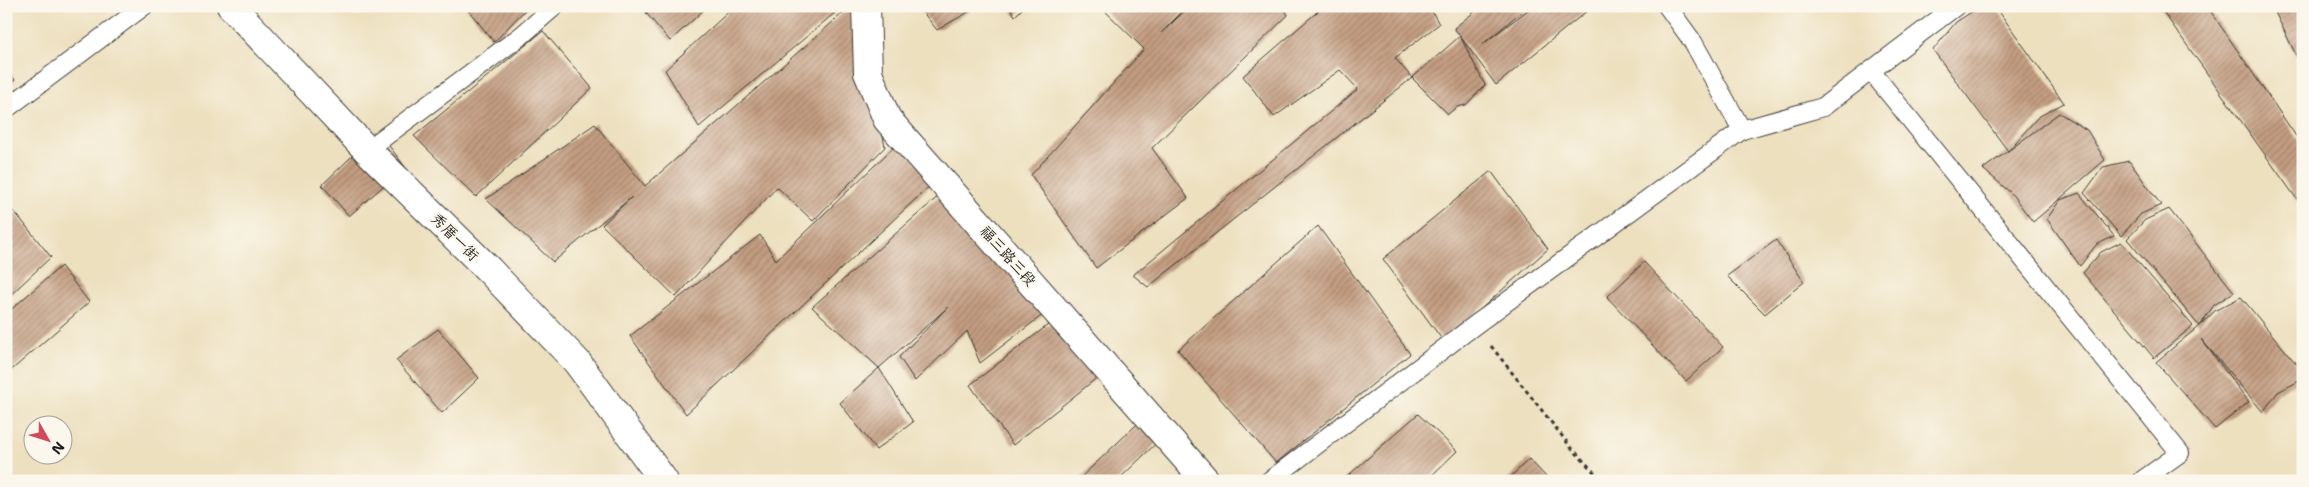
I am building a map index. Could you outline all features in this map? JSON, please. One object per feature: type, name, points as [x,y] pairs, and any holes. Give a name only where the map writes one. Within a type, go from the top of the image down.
[{"type":"street","name":"秀厝一街","points":[[230,6],[367,150],[489,270],[577,362],[664,481]]},
{"type":"street","name":"福三路三段","points":[[866,6],[868,73],[887,119],[1206,481]]},
{"type":"lane","points":[[6,109],[144,6]]},
{"type":"lane","points":[[367,150],[522,35],[555,6]]},
{"type":"lane","points":[[1667,6],[1694,42],[1742,130]]},
{"type":"lane","points":[[1269,481],[1475,325],[1742,130],[1823,107],[1956,6]]},
{"type":"lane","points":[[1871,71],[2180,453],[2141,481]]},
{"type":"path","points":[[1475,325],[1570,446],[1602,481]]},
{"type":"building","points":[[465,6],[529,6],[494,42]]},
{"type":"building","points":[[655,6],[708,6],[670,41],[646,13]]},
{"type":"building","points":[[735,6],[843,6],[699,127],[665,70]]},
{"type":"building","points":[[851,6],[858,6],[885,147],[813,221],[777,187],[676,297],[602,225],[632,197],[553,262],[486,199],[595,124],[645,186]]},
{"type":"building","points":[[918,6],[979,6],[937,30]]},
{"type":"building","points":[[1009,6],[1025,6],[1015,16]]},
{"type":"building","points":[[1100,6],[1188,6],[1161,33],[1190,6],[1283,6],[1288,15],[1152,148],[1188,198],[1096,268],[1031,175],[1144,49]]},
{"type":"building","points":[[1324,6],[1429,6],[1439,24],[1395,58],[1412,78],[1148,287],[1133,275],[1358,89],[1340,70],[1274,117],[1243,76]]},
{"type":"building","points":[[1482,6],[1528,6],[1483,44],[1533,6],[1593,6],[1496,85],[1454,28]]},
{"type":"building","points":[[1981,6],[1995,6],[2064,103],[2038,117],[2008,151],[1933,50],[1956,22]]},
{"type":"building","points":[[2159,6],[2207,6],[2300,142],[2303,141],[2303,204],[2301,205]]},
{"type":"building","points":[[2272,6],[2303,6],[2303,53],[2297,57]]},
{"type":"building","points":[[543,31],[592,88],[476,197],[414,136]]},
{"type":"building","points":[[1460,36],[1485,85],[1466,105],[1457,107],[1448,114],[1412,78]]},
{"type":"building","points":[[6,69],[15,80],[6,86]]},
{"type":"building","points":[[2059,113],[2087,130],[2105,160],[2033,222],[2011,193],[1983,169]]},
{"type":"building","points":[[378,131],[405,167],[349,216],[322,185]]},
{"type":"building","points":[[898,143],[935,181],[686,414],[630,336],[760,235],[776,260]]},
{"type":"building","points":[[2129,161],[2161,205],[2141,214],[2121,236],[2084,193],[2103,167]]},
{"type":"building","points":[[1491,171],[1548,249],[1444,342],[1383,259]]},
{"type":"building","points":[[949,187],[1058,303],[980,363],[967,331],[915,381],[899,357],[948,307],[879,368],[812,307]]},
{"type":"building","points":[[2079,193],[2114,236],[2096,245],[2080,266],[2047,219],[2060,200]]},
{"type":"building","points":[[2169,209],[2234,292],[2214,305],[2199,326],[2127,239],[2145,220]]},
{"type":"building","points":[[14,211],[51,257],[6,299],[6,219]]},
{"type":"building","points":[[1318,226],[1410,354],[1276,463],[1178,350]]},
{"type":"building","points":[[1776,240],[1804,282],[1765,314],[1727,276]]},
{"type":"building","points":[[2121,242],[2193,326],[2154,358],[2083,273],[2101,252]]},
{"type":"building","points":[[1644,262],[1723,347],[1686,381],[1607,297]]},
{"type":"building","points":[[61,266],[89,302],[6,375],[6,314]]},
{"type":"building","points":[[2241,297],[2303,372],[2303,379],[2278,392],[2263,412],[2201,339],[2249,402],[2215,429],[2156,362],[2216,310]]},
{"type":"building","points":[[1070,308],[1108,369],[1013,445],[970,385]]},
{"type":"building","points":[[438,329],[479,378],[442,413],[396,360]]},
{"type":"building","points":[[879,368],[913,422],[876,450],[840,403]]},
{"type":"building","points":[[1154,408],[1167,433],[1117,481],[1077,481]]},
{"type":"building","points":[[1418,414],[1457,451],[1426,481],[1342,481]]},
{"type":"building","points":[[1529,459],[1550,481],[1506,481]]}]
